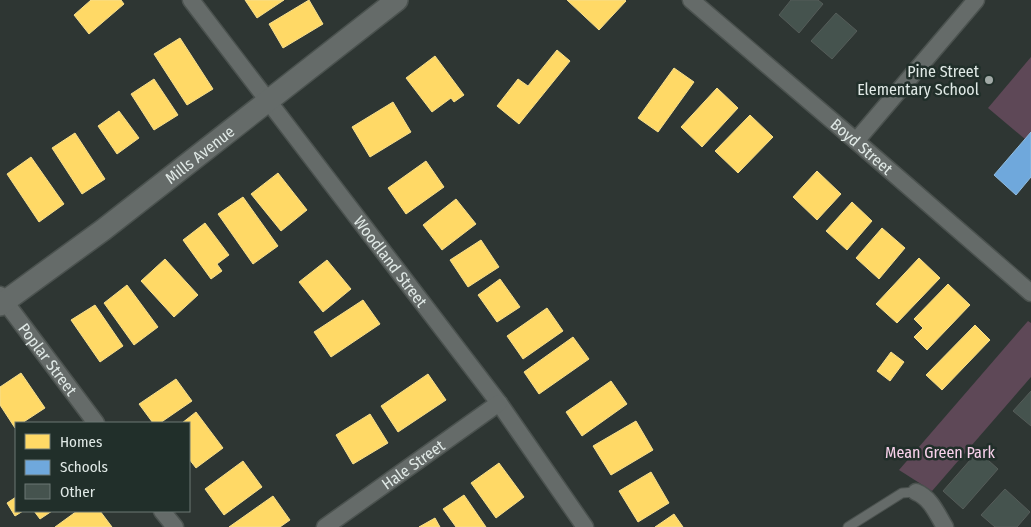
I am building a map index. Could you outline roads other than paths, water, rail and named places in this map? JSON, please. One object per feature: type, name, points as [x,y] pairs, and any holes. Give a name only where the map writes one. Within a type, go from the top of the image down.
[{"type":"street","name":"Woodland Street","points":[[191,0],[499,403],[585,527]]},
{"type":"street","name":"Mills Avenue","points":[[2,301],[103,230],[397,0]]},
{"type":"street","name":"Boyd Street","points":[[691,0],[1031,293]]},
{"type":"street","points":[[856,141],[976,0]]},
{"type":"street","name":"Poplar Street","points":[[2,301],[95,422]]},
{"type":"street","name":"Hale Street","points":[[325,527],[499,403]]},
{"type":"street","points":[[916,492],[929,500],[945,527]]},
{"type":"street","points":[[163,512],[175,527]]},
{"type":"lane","points":[[848,527],[902,492],[916,492]]},
{"type":"place","name":"Pine Street Elementary School","points":[[989,80]]},
{"type":"park label","name":"Mean Green Park","points":[[940,452]]}]
